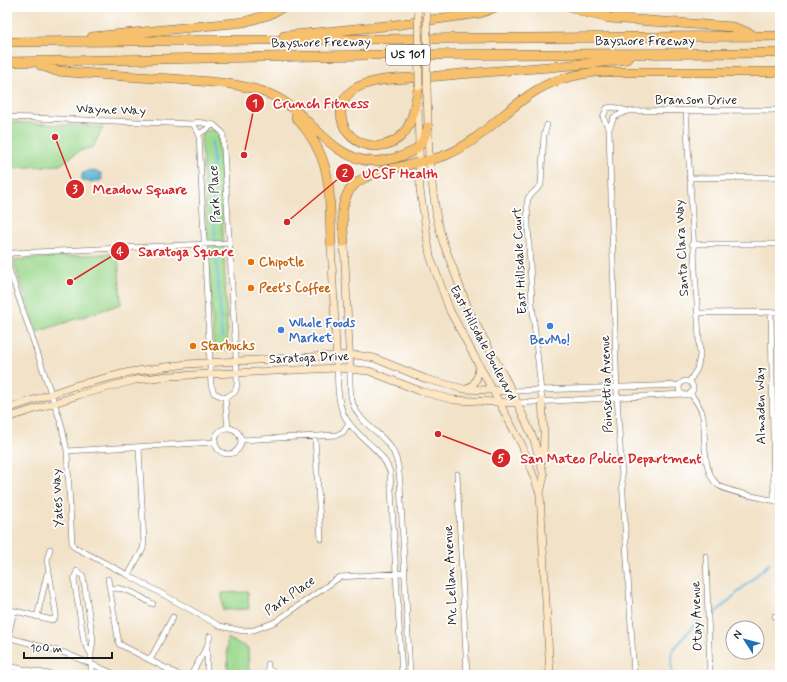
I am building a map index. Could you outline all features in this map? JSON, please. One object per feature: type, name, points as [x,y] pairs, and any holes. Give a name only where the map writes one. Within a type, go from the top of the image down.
[{"type":"highway","points":[[31,42],[244,22],[268,16],[283,7]]},
{"type":"highway","points":[[243,41],[418,22],[480,13],[496,7]]},
{"type":"highway","points":[[572,7],[584,12],[608,18],[733,27],[757,36]]},
{"type":"highway","name":"Bayshore Freeway","points":[[7,42],[780,36]]},
{"type":"highway","name":"Bayshore Freeway","points":[[7,62],[36,63],[370,55],[780,53]]},
{"type":"highway","points":[[423,86],[406,130],[397,140],[383,146],[370,146],[357,141],[348,133],[342,119],[342,104],[350,92],[370,83],[471,72],[585,64],[663,54]]},
{"type":"highway","points":[[36,63],[56,71],[214,82],[254,89],[270,94],[284,102],[333,145],[354,157],[370,161],[387,160],[418,147],[424,139],[428,127]]},
{"type":"highway","points":[[344,242],[343,208],[346,195],[354,184],[372,175],[429,161],[450,153],[466,145],[537,90],[570,77],[604,72],[780,72]]},
{"type":"highway","points":[[254,89],[276,100],[295,116],[306,128],[321,152],[328,177],[331,243]]},
{"type":"main road","name":"East Hillsdale Boulevard","points":[[424,9],[423,86],[418,164],[421,204],[430,256],[444,299],[522,445],[540,494]]},
{"type":"main road","name":"East Hillsdale Boulevard","points":[[423,86],[428,127],[429,161],[438,220],[451,267],[476,325],[512,391],[534,440],[542,465],[544,476],[540,494],[550,675]]},
{"type":"main road","points":[[344,242],[350,368]]},
{"type":"main road","points":[[331,243],[338,368]]},
{"type":"main road","name":"Saratoga Drive","points":[[7,409],[92,381],[130,372],[168,366],[337,355],[374,358],[436,382],[467,389],[512,391]]},
{"type":"main road","points":[[467,389],[471,387],[479,374],[479,364]]},
{"type":"main road","name":"Saratoga Drive","points":[[7,418],[97,389],[135,380],[211,374],[237,374],[338,368],[350,368],[379,374],[420,392],[465,402],[517,402]]},
{"type":"main road","points":[[542,401],[544,434],[542,465]]},
{"type":"street","points":[[608,129],[603,117],[607,108],[613,107],[628,111]]},
{"type":"street","name":"Branson Drive","points":[[614,117],[628,111],[780,110]]},
{"type":"street","name":"Santa Clara Way","points":[[686,111],[692,244],[700,356],[697,369],[689,382]]},
{"type":"street","name":"Wayne Way","points":[[7,117],[193,124],[197,122],[214,125]]},
{"type":"street","name":"Poinsettia Avenue","points":[[614,117],[608,129],[617,396],[634,675]]},
{"type":"street","name":"Park Place","points":[[193,124],[199,134],[207,244],[212,389],[214,393],[225,398],[235,392],[237,385],[237,374],[223,132],[214,125]]},
{"type":"street","points":[[199,134],[214,125]]},
{"type":"street","name":"East Hillsdale Court","points":[[542,401],[532,303],[527,205],[528,198],[541,186],[544,135],[547,125]]},
{"type":"street","points":[[689,178],[780,177]]},
{"type":"street","points":[[7,255],[13,253],[229,243]]},
{"type":"street","points":[[692,244],[780,244]]},
{"type":"street","name":"Yates Way","points":[[7,263],[55,403],[67,451],[72,543],[74,546],[128,575]]},
{"type":"street","name":"Almaden Way","points":[[771,312],[774,500]]},
{"type":"street","points":[[698,313],[780,312]]},
{"type":"street","points":[[338,368],[340,401],[349,423],[382,456],[390,472],[402,675]]},
{"type":"street","points":[[350,368],[351,396],[356,411],[390,446],[398,464],[410,675]]},
{"type":"street","points":[[684,382],[689,382],[692,388],[690,393],[683,394],[680,390],[680,385],[684,382]]},
{"type":"street","name":"Saratoga Drive","points":[[512,391],[680,385]]},
{"type":"street","points":[[690,393],[698,404],[703,416],[706,461],[717,484],[726,489],[780,502]]},
{"type":"street","name":"Saratoga Drive","points":[[517,402],[683,394]]},
{"type":"street","points":[[225,398],[228,428]]},
{"type":"street","points":[[241,440],[315,438],[340,434],[349,423]]},
{"type":"street","points":[[228,428],[237,431],[241,440],[238,450],[229,455],[219,451],[214,442],[218,432],[228,428]]},
{"type":"street","points":[[315,438],[321,539]]},
{"type":"street","points":[[67,451],[139,448],[214,442]]},
{"type":"street","points":[[128,575],[143,549],[144,543],[139,448]]},
{"type":"street","name":"Mc Lellan Avenue","points":[[457,474],[467,675]]},
{"type":"street","points":[[7,609],[52,620],[55,618],[56,613],[47,560],[50,549]]},
{"type":"street","name":"Otay Avenue","points":[[706,556],[710,675]]},
{"type":"street","points":[[37,617],[48,571]]},
{"type":"street","points":[[91,654],[84,642],[74,578],[77,571],[83,576],[93,640],[91,675]]},
{"type":"street","name":"Park Place","points":[[128,575],[220,626],[243,631],[254,630],[275,622],[340,577],[404,573]]},
{"type":"street","points":[[108,579],[119,644],[179,675]]},
{"type":"street","points":[[110,589],[117,587],[123,588],[153,604]]},
{"type":"street","points":[[14,610],[7,637],[92,663],[117,675]]},
{"type":"street","points":[[150,660],[173,617]]},
{"type":"street","points":[[191,675],[207,646],[210,636]]},
{"type":"street","points":[[207,646],[207,675]]},
{"type":"street","points":[[7,666],[54,675]]},
{"type":"street","points":[[165,675],[168,669]]},
{"type":"street","points":[[268,669],[278,675]]},
{"type":"green space","points":[[11,122],[103,127],[93,147],[79,151],[60,165],[13,168]]},
{"type":"green space","points":[[215,130],[219,138],[228,350],[214,351],[201,137],[205,131]]},
{"type":"green space","points":[[118,253],[121,304],[37,332],[13,260]]},
{"type":"green space","points":[[248,592],[249,609],[223,610],[222,593]]},
{"type":"green space","points":[[227,638],[248,648],[249,675],[228,675]]},
{"type":"water","points":[[89,170],[101,173],[102,180],[91,182],[82,181],[82,174]]},
{"type":"waterway","points":[[212,142],[213,164],[211,175],[222,338]]},
{"type":"waterway","points":[[713,615],[770,563]]},
{"type":"waterway","points":[[672,675],[671,655],[673,650],[696,623],[700,621]]},
{"type":"place","name":"Meadow Square","points":[[55,137]]},
{"type":"place","name":"Crunch Fitness","points":[[244,155]]},
{"type":"place","name":"UCSF Health","points":[[287,222]]},
{"type":"place","name":"Chipotle","points":[[251,262]]},
{"type":"place","name":"Saratoga Square","points":[[70,282]]},
{"type":"place","name":"Peet's Coffee","points":[[251,288]]},
{"type":"place","name":"BevMo!","points":[[550,326]]},
{"type":"place","name":"Whole Foods Market","points":[[281,330]]},
{"type":"place","name":"Starbucks","points":[[193,346]]},
{"type":"place","name":"San Mateo Police Department","points":[[438,434]]}]
